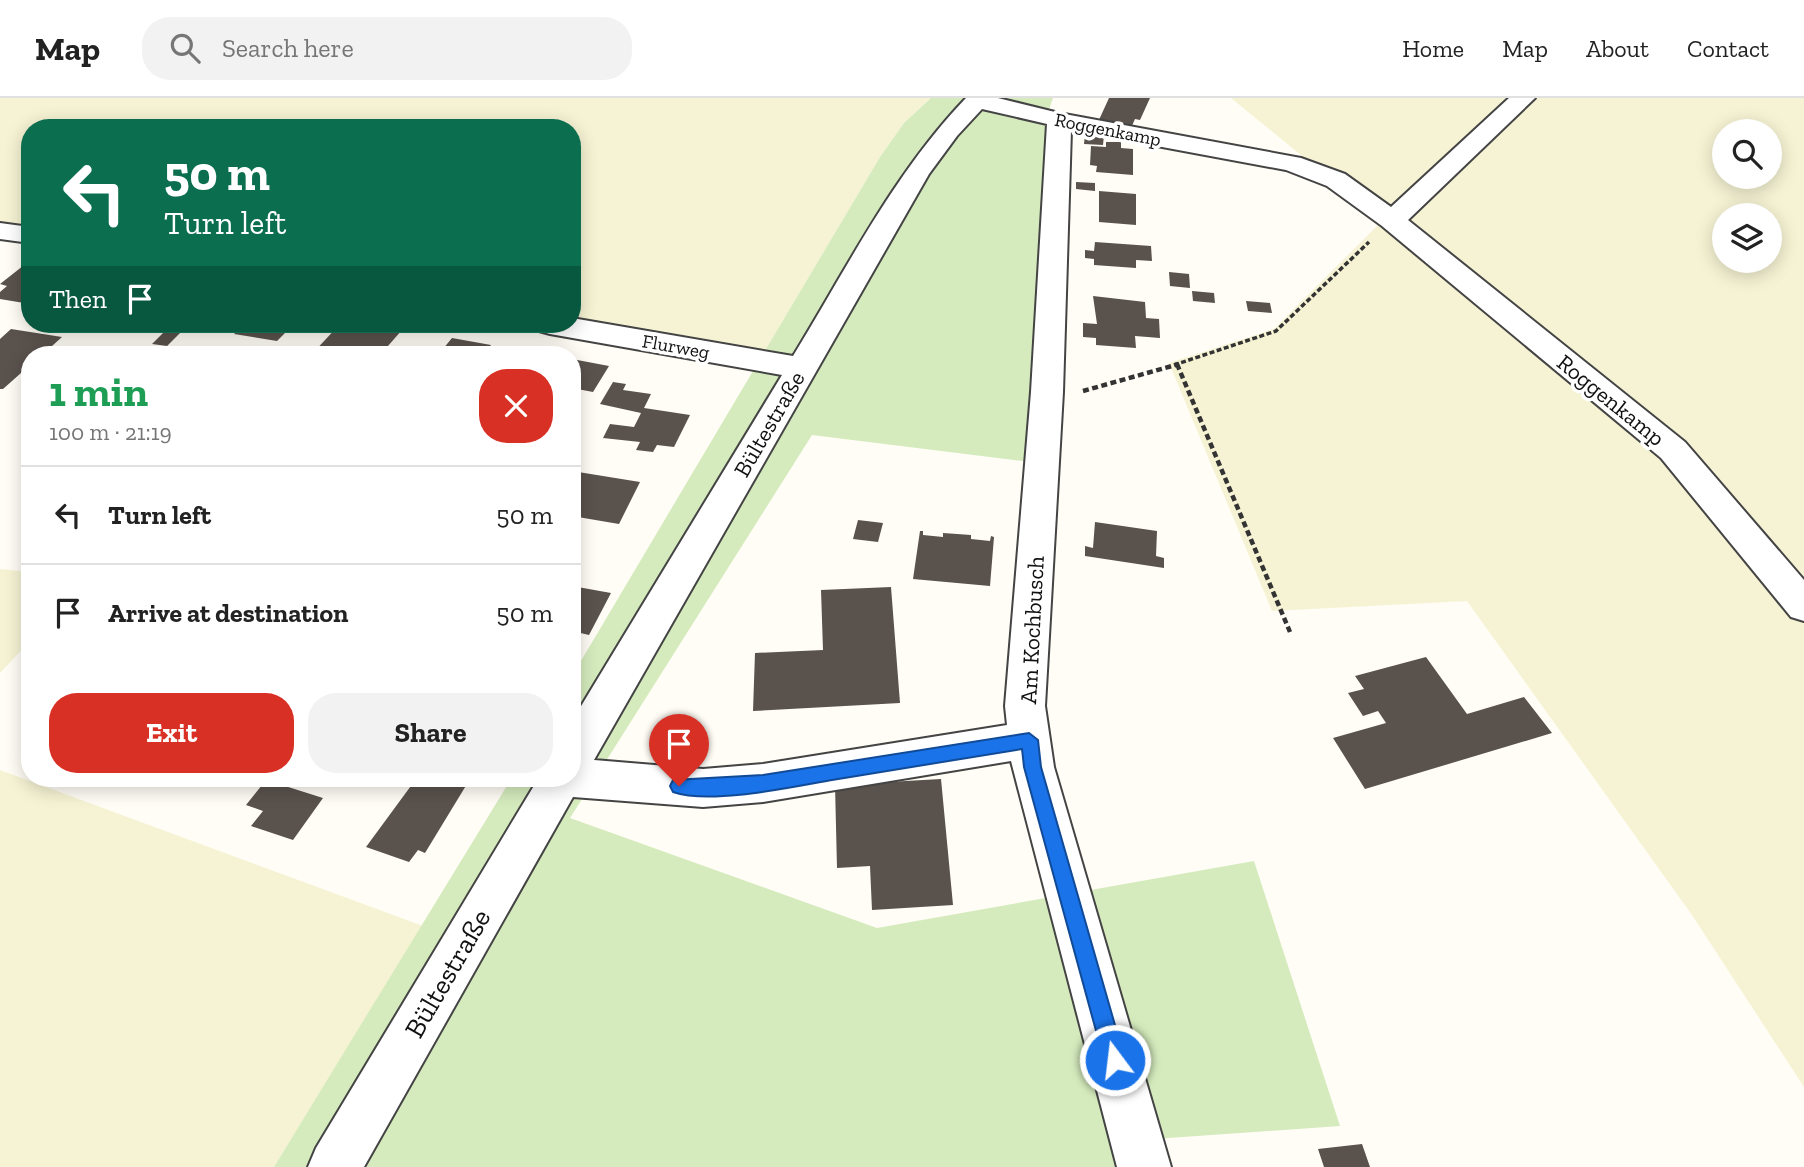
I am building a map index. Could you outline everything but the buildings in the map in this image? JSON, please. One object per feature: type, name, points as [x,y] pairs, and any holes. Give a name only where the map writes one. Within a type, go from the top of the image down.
[{"type":"street","points":[[1392,220],[1523,98]]},
{"type":"street","name":"Roggenkamp","points":[[978,99],[1059,120],[1292,163],[1336,180],[1392,220],[1673,450],[1804,606]]},
{"type":"street","name":"Bültestraße","points":[[581,744],[917,173],[948,131],[978,99]]},
{"type":"street","name":"Am Kochbusch","points":[[1059,120],[1047,392],[1025,706],[1033,767],[1144,1167]]},
{"type":"street","points":[[0,231],[21,234]]},
{"type":"street","name":"Flurweg","points":[[581,329],[802,368]]},
{"type":"street","points":[[581,779],[703,788],[763,783],[1029,740]]},
{"type":"street","name":"Bültestraße","points":[[335,1167],[556,787]]},
{"type":"path","points":[[1047,392],[1079,392],[1177,364],[1276,331],[1392,220]]},
{"type":"path","points":[[1177,364],[1290,632]]},
{"type":"shaded area","points":[[0,98],[931,98],[904,123],[880,157],[765,351],[581,324],[581,119],[21,119],[21,243],[0,240]]},
{"type":"shaded area","points":[[1231,98],[1804,98],[1804,1087],[1692,915],[1467,601],[1272,611],[1169,363],[1274,329],[1382,221]]},
{"type":"shaded area","points":[[0,569],[21,571],[21,651],[0,673]]},
{"type":"shaded area","points":[[0,770],[21,778],[21,787],[46,787],[423,926],[274,1167],[0,1167]]},
{"type":"green space","points":[[931,98],[1053,98],[1047,115],[1031,462],[812,435],[570,818],[877,928],[1254,861],[1340,1126],[1154,1139],[1160,1167],[274,1167],[506,787],[581,787],[581,661],[880,157],[904,123]]},
{"type":"route","points":[[679,786],[703,788],[763,783],[1029,740],[1033,767],[1115,1060]]}]
